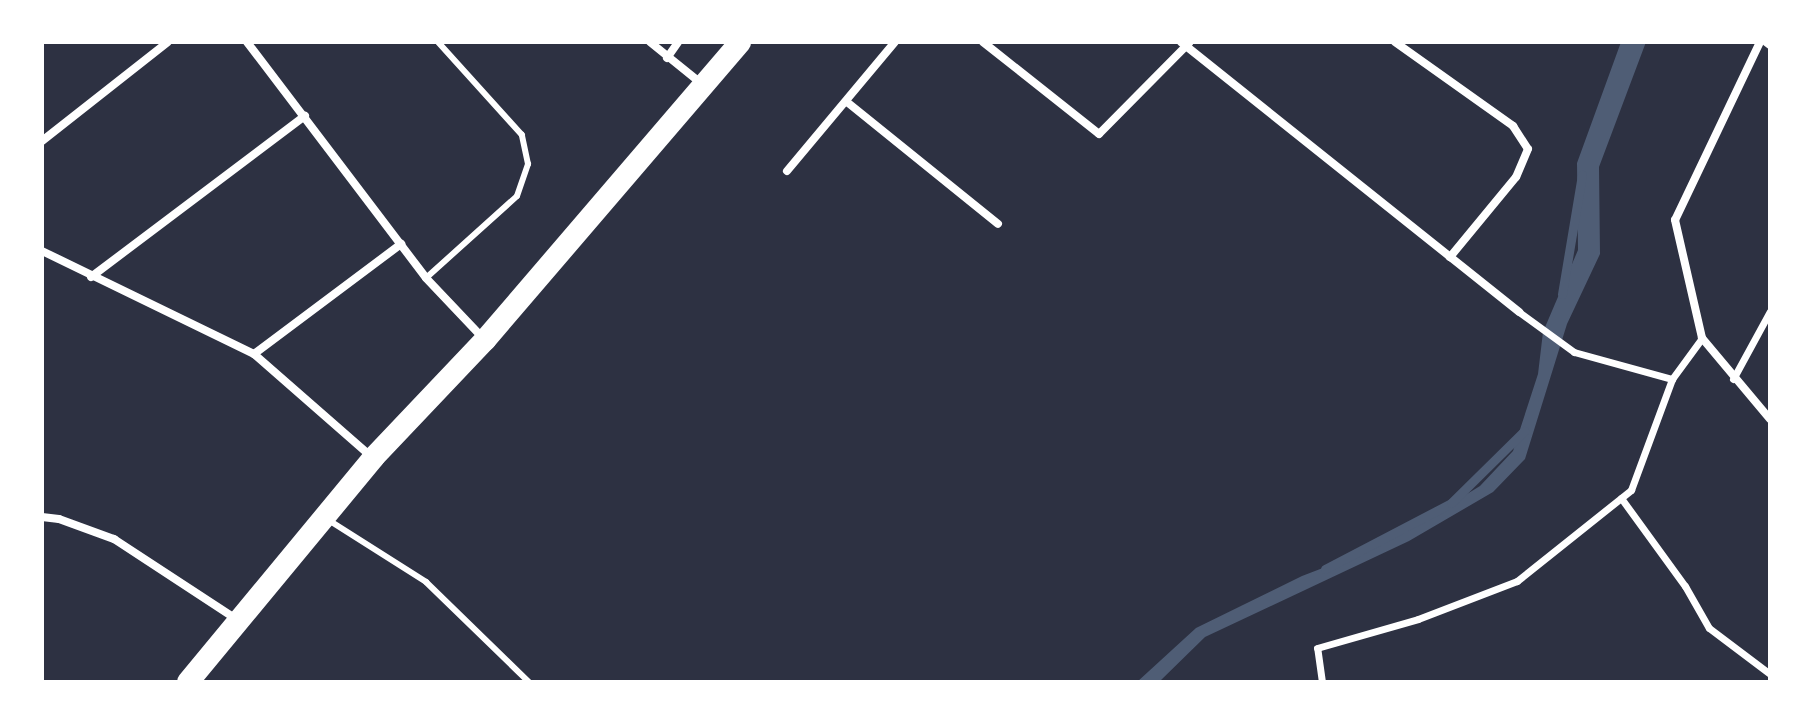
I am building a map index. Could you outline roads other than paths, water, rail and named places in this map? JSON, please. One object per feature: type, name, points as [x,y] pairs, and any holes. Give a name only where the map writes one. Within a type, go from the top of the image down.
[{"type":"highway","points":[[188,682],[373,458],[485,340],[740,42]]},
{"type":"street","points":[[42,141],[168,42]]},
{"type":"street","points":[[247,42],[426,278],[485,340]]},
{"type":"street","points":[[650,42],[703,85]]},
{"type":"street","points":[[667,58],[678,42]]},
{"type":"street","points":[[787,171],[895,42]]},
{"type":"street","points":[[983,42],[1099,134],[1185,43],[1519,312],[1574,352],[1672,379]]},
{"type":"street","points":[[1395,42],[1513,126],[1528,149],[1516,177],[1450,257]]},
{"type":"street","points":[[1760,42],[1675,220],[1702,338],[1733,379],[1770,419]]},
{"type":"street","points":[[847,102],[998,224]]},
{"type":"street","points":[[91,277],[305,116]]},
{"type":"street","points":[[254,354],[401,244]]},
{"type":"street","points":[[42,251],[254,354],[373,458]]},
{"type":"street","points":[[1733,379],[1770,311]]},
{"type":"street","points":[[1322,682],[1317,648],[1418,619],[1517,581],[1631,490],[1672,379],[1702,338]]},
{"type":"street","points":[[1621,498],[1685,586],[1709,628],[1770,674]]},
{"type":"street","points":[[42,517],[114,539],[240,621]]},
{"type":"lane","points":[[426,278],[517,196],[528,164],[522,135],[438,42]]},
{"type":"lane","points":[[323,517],[426,582],[529,682]]},
{"type":"water","points":[[1621,42],[1646,42],[1599,167],[1600,254],[1567,324],[1525,459],[1493,492],[1409,541],[1205,637],[1159,682],[1137,682],[1196,628],[1302,576],[1354,556],[1441,510],[1480,486],[1513,451],[1538,374],[1543,332],[1578,250],[1577,163]]},
{"type":"waterway","points":[[1562,294],[1582,175]]},
{"type":"waterway","points":[[1325,569],[1451,503],[1524,431]]}]
